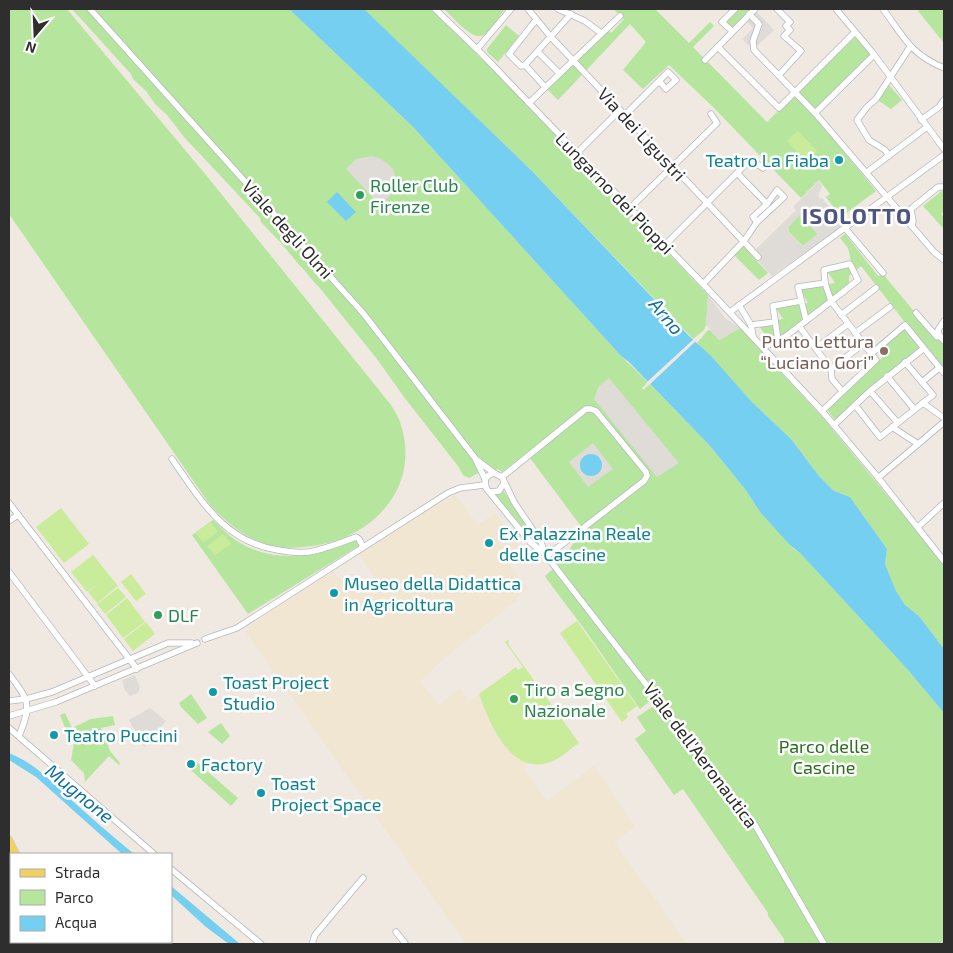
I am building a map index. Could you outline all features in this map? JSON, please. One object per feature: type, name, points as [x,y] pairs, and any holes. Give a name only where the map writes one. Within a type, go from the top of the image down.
[{"type":"main road","points":[[9,840],[16,853]]},
{"type":"street","name":"Viale degli Olmi","points":[[90,9],[363,313],[475,458],[494,473]]},
{"type":"street","name":"Lungarno dei Pioppi","points":[[435,9],[478,49],[753,336],[834,425],[944,560]]},
{"type":"street","points":[[478,49],[511,9]]},
{"type":"street","name":"Via dei Ligustri","points":[[528,9],[551,37],[706,204],[758,257]]},
{"type":"street","points":[[538,9],[535,18],[509,54],[521,66],[525,65],[545,86]]},
{"type":"street","points":[[558,9],[571,14],[601,33]]},
{"type":"street","points":[[732,31],[722,22],[735,9]]},
{"type":"street","points":[[777,9],[790,22],[786,26],[790,30],[784,36],[801,51],[779,75]]},
{"type":"street","points":[[836,9],[874,55],[944,149]]},
{"type":"street","points":[[883,9],[910,47],[921,56],[944,68]]},
{"type":"street","points":[[705,60],[752,11],[759,24],[752,41],[754,50],[815,113],[934,252],[944,260]]},
{"type":"street","points":[[525,65],[571,14]]},
{"type":"street","points":[[529,102],[620,16]]},
{"type":"street","points":[[718,47],[779,108],[855,32]]},
{"type":"street","points":[[889,156],[885,150],[869,140],[857,120],[876,99],[910,47]]},
{"type":"street","points":[[538,52],[559,73]]},
{"type":"street","points":[[815,113],[874,55]]},
{"type":"street","points":[[577,153],[659,81]]},
{"type":"street","points":[[921,120],[939,107],[944,100]]},
{"type":"street","points":[[630,208],[717,124],[711,114]]},
{"type":"street","points":[[867,172],[927,127]]},
{"type":"street","points":[[730,312],[944,155]]},
{"type":"street","points":[[665,245],[749,161],[763,168]]},
{"type":"street","points":[[737,173],[767,204]]},
{"type":"street","points":[[912,226],[914,221],[911,213],[912,208],[938,186],[944,187]]},
{"type":"street","points":[[703,284],[744,242],[757,222],[784,197],[777,190],[767,204],[753,217],[757,222]]},
{"type":"street","points":[[845,228],[883,273]]},
{"type":"street","points":[[763,347],[778,341],[799,326],[806,320],[831,301],[858,280],[850,264],[824,270],[826,283],[831,301],[876,360],[822,411]]},
{"type":"street","points":[[806,320],[798,287],[826,283]]},
{"type":"street","points":[[841,315],[876,288]]},
{"type":"street","points":[[778,341],[773,306],[801,301]]},
{"type":"street","points":[[739,305],[751,326],[753,336]]},
{"type":"street","points":[[855,333],[890,307]]},
{"type":"street","points":[[916,313],[937,337],[942,338]]},
{"type":"street","points":[[751,326],[775,322]]},
{"type":"street","points":[[942,338],[938,330],[944,322]]},
{"type":"street","points":[[816,348],[848,324]]},
{"type":"street","points":[[871,354],[905,325],[944,373]]},
{"type":"street","points":[[799,326],[831,369],[832,379],[842,391]]},
{"type":"street","points":[[831,369],[864,344]]},
{"type":"street","points":[[834,425],[887,376],[923,349]]},
{"type":"street","points":[[855,405],[880,436],[933,395],[905,362]]},
{"type":"street","points":[[922,382],[939,368]]},
{"type":"street","points":[[887,376],[914,409]]},
{"type":"street","points":[[870,391],[894,425],[918,444]]},
{"type":"street","points":[[922,403],[944,418]]},
{"type":"street","points":[[490,492],[499,491],[503,480],[586,409],[596,411],[644,468],[647,474],[646,479],[546,555]]},
{"type":"street","points":[[878,478],[944,422]]},
{"type":"street","name":"Viale degli Olmi","points":[[475,458],[485,482]]},
{"type":"street","points":[[172,459],[205,506],[241,539],[271,549],[288,552],[332,547],[356,537],[363,547]]},
{"type":"street","points":[[205,639],[246,623],[457,489],[485,482],[490,474],[494,473],[503,480],[541,542],[546,555]]},
{"type":"street","points":[[485,482],[490,492],[530,542],[546,555]]},
{"type":"street","points":[[9,503],[137,669]]},
{"type":"street","points":[[918,527],[944,503]]},
{"type":"street","points":[[9,521],[18,514]]},
{"type":"street","points":[[938,553],[944,556]]},
{"type":"street","name":"Viale dell'Aeronautica","points":[[546,555],[552,563],[556,564],[562,576],[755,825],[824,944]]},
{"type":"street","points":[[9,572],[95,686]]},
{"type":"street","points":[[9,701],[26,699],[52,692],[170,642],[197,643],[56,702],[9,716]]},
{"type":"street","points":[[9,674],[26,699],[27,711],[19,736]]},
{"type":"street","points":[[9,728],[153,853]]},
{"type":"street","points":[[172,870],[261,944]]},
{"type":"street","points":[[312,944],[315,935],[363,878]]},
{"type":"street","points":[[396,932],[405,942],[404,944]]},
{"type":"shaded area","points":[[756,11],[774,30],[753,50],[742,39],[753,28],[746,21]]},
{"type":"shaded area","points":[[372,156],[388,164],[393,169],[396,179],[392,194],[380,205],[346,169],[356,159]]},
{"type":"shaded area","points":[[819,181],[822,186],[818,197],[823,199],[832,211],[833,218],[839,217],[845,224],[772,276],[751,254],[796,210],[793,207]],"holes":[[[799,216],[818,234],[803,246],[789,233],[789,226]]]},
{"type":"shaded area","points":[[708,295],[725,318],[740,328],[719,340],[706,325]]},
{"type":"shaded area","points":[[609,378],[679,463],[657,477],[594,399],[599,386]]},
{"type":"shaded area","points":[[593,443],[613,469],[588,487],[569,462]],"holes":[[[585,456],[600,461],[600,470],[593,476],[581,471],[580,461]]]},
{"type":"shaded area","points":[[455,495],[478,525],[495,513],[519,545],[504,557],[527,588],[516,598],[517,600],[441,661],[420,681],[439,705],[460,688],[469,701],[479,694],[485,710],[515,758],[527,762],[524,769],[547,801],[594,766],[635,827],[614,842],[687,944],[466,944],[245,631],[265,615],[334,571],[343,584],[348,581],[354,590],[374,577],[359,554],[443,500],[445,503]]},
{"type":"shaded area","points":[[135,675],[140,687],[138,693],[130,696],[125,690],[122,680]]},
{"type":"shaded area","points":[[150,708],[166,721],[144,747],[129,720]]},
{"type":"green space","points":[[9,9],[67,9],[206,175],[391,405],[400,422],[405,445],[404,467],[398,487],[388,505],[373,520],[355,532],[334,541],[295,548],[271,546],[242,533],[210,505],[9,214]]},
{"type":"green space","name":"Parco delle Cascine","points":[[72,9],[289,9],[413,127],[621,356],[648,382],[642,388],[643,390],[650,384],[710,446],[745,489],[760,512],[908,670],[944,713],[944,944],[784,944],[784,939],[768,916],[768,913],[683,789],[674,795],[635,739],[646,731],[637,717],[652,707],[656,711],[649,702],[640,709],[546,578],[545,576],[560,563],[573,544],[586,533],[530,458],[525,455],[502,472],[498,469],[490,472],[484,470],[469,478],[463,475],[377,359],[319,287],[261,222],[260,218],[184,137],[146,91],[133,79],[131,74]]},
{"type":"green space","points":[[363,9],[431,9],[505,82],[708,295],[704,330],[693,339],[532,171]]},
{"type":"green space","points":[[444,9],[505,9],[491,29],[480,36],[469,32]]},
{"type":"green space","points":[[613,9],[655,9],[689,43],[710,22],[714,26],[693,47],[767,122],[796,93],[876,191],[841,217],[826,197],[830,194],[819,180],[801,198],[714,108],[669,65],[643,89],[623,70],[646,42],[630,24],[558,100],[547,89],[607,29],[611,33],[624,19]]},
{"type":"green space","points":[[737,9],[749,9],[751,11],[732,29],[724,22]]},
{"type":"green space","points":[[920,9],[944,9],[944,43],[918,11]]},
{"type":"green space","points":[[506,25],[519,36],[498,62],[487,52],[487,49]]},
{"type":"green space","points":[[855,37],[871,55],[815,110],[798,92]]},
{"type":"green space","points":[[889,85],[902,100],[891,109],[879,101]]},
{"type":"green space","points":[[798,131],[817,151],[806,161],[787,141]]},
{"type":"green space","points":[[943,190],[944,211],[941,214],[944,217],[944,229],[923,206]]},
{"type":"green space","points":[[799,215],[818,234],[803,246],[789,232],[789,226]]},
{"type":"green space","points":[[845,234],[878,276],[883,274],[944,345],[944,369],[924,347],[836,421],[827,410],[883,357],[877,349],[907,325],[861,266],[849,276],[849,283],[781,337],[765,335],[757,323],[783,319],[776,308],[808,303],[800,289],[835,283],[827,271],[852,265],[848,248],[840,238]]},
{"type":"green space","points":[[743,246],[768,273],[759,280],[734,255]]},
{"type":"green space","points":[[740,328],[824,419],[944,564],[944,649],[919,616],[905,605],[896,591],[885,564],[887,549],[850,497],[834,491],[819,476],[791,439],[751,401],[697,343],[708,330],[719,340]]},
{"type":"green space","points":[[503,490],[539,544],[538,545],[496,496]]},
{"type":"green space","points":[[61,508],[89,544],[64,563],[36,527]]},
{"type":"green space","points":[[213,520],[230,536],[245,546],[260,552],[276,555],[308,555],[356,540],[360,545],[248,614],[192,535]]},
{"type":"green space","points":[[211,522],[218,532],[203,543],[196,533]]},
{"type":"green space","points":[[223,534],[231,544],[215,555],[207,546]]},
{"type":"green space","points":[[93,555],[118,586],[97,603],[88,592],[100,582],[87,592],[71,572]]},
{"type":"green space","name":"DLF","points":[[131,574],[146,594],[136,601],[121,582]]},
{"type":"green space","points":[[118,588],[126,597],[105,614],[97,604]]},
{"type":"green space","points":[[127,598],[145,622],[123,638],[106,615]]},
{"type":"green space","name":"Tiro a Segno Nazionale","points":[[577,621],[637,706],[626,714],[628,717],[622,722],[560,633]]},
{"type":"green space","name":"DLF","points":[[146,622],[155,634],[133,651],[124,639]]},
{"type":"green space","name":"Tiro a Segno Nazionale","points":[[508,640],[508,644],[579,743],[553,761],[538,764],[526,762],[514,755],[496,733],[483,706],[479,694],[516,667],[518,670],[523,667],[505,642]]},
{"type":"green space","points":[[191,694],[207,718],[198,724],[179,703]]},
{"type":"green space","points":[[65,713],[72,728],[91,719],[113,716],[115,725],[101,728],[110,751],[120,763],[119,765],[109,756],[82,785],[85,781],[84,773],[71,760],[76,732],[65,728],[60,715]]},
{"type":"green space","points":[[221,723],[230,736],[222,744],[208,732]]},
{"type":"green space","points":[[192,758],[238,798],[231,806],[185,765]]},
{"type":"water","name":"Arno","points":[[289,9],[364,9],[532,171],[690,337],[711,356],[751,401],[791,439],[819,476],[834,491],[850,497],[887,549],[885,564],[896,591],[905,605],[919,616],[944,649],[944,713],[908,670],[760,512],[745,489],[710,446],[621,356],[413,127]]},
{"type":"water","points":[[337,192],[356,212],[346,221],[327,202]]},
{"type":"water","points":[[591,454],[599,457],[602,465],[599,473],[591,476],[583,473],[580,465],[583,457]]},
{"type":"water","points":[[9,753],[26,761],[40,771],[133,853],[121,853],[36,777],[9,760]]},
{"type":"water","points":[[172,887],[240,944],[229,944],[206,927],[172,896]]},
{"type":"pier","points":[[695,338],[697,340],[648,386],[646,383]]},
{"type":"place","name":"Teatro La Fiaba","points":[[839,160]]},
{"type":"place","name":"Roller Club Firenze","points":[[360,195]]},
{"type":"place","name":"Punto Lettura “Luciano Gori”","points":[[884,351]]},
{"type":"place","name":"Ex Palazzina Reale delle Cascine","points":[[489,543]]},
{"type":"place","name":"Museo della Didattica in Agricoltura","points":[[334,593]]},
{"type":"place","name":"DLF","points":[[158,615]]},
{"type":"place","name":"Toast Project Studio","points":[[213,692]]},
{"type":"place","name":"Tiro a Segno Nazionale","points":[[514,699]]},
{"type":"place","name":"Teatro Puccini","points":[[54,735]]},
{"type":"place","name":"Factory","points":[[191,764]]},
{"type":"place","name":"Toast Project Space","points":[[261,793]]},
{"type":"district","name":"ISOLOTTO","points":[[857,215]]},
{"type":"water label","name":"Mugnone","points":[[80,793]]}]
